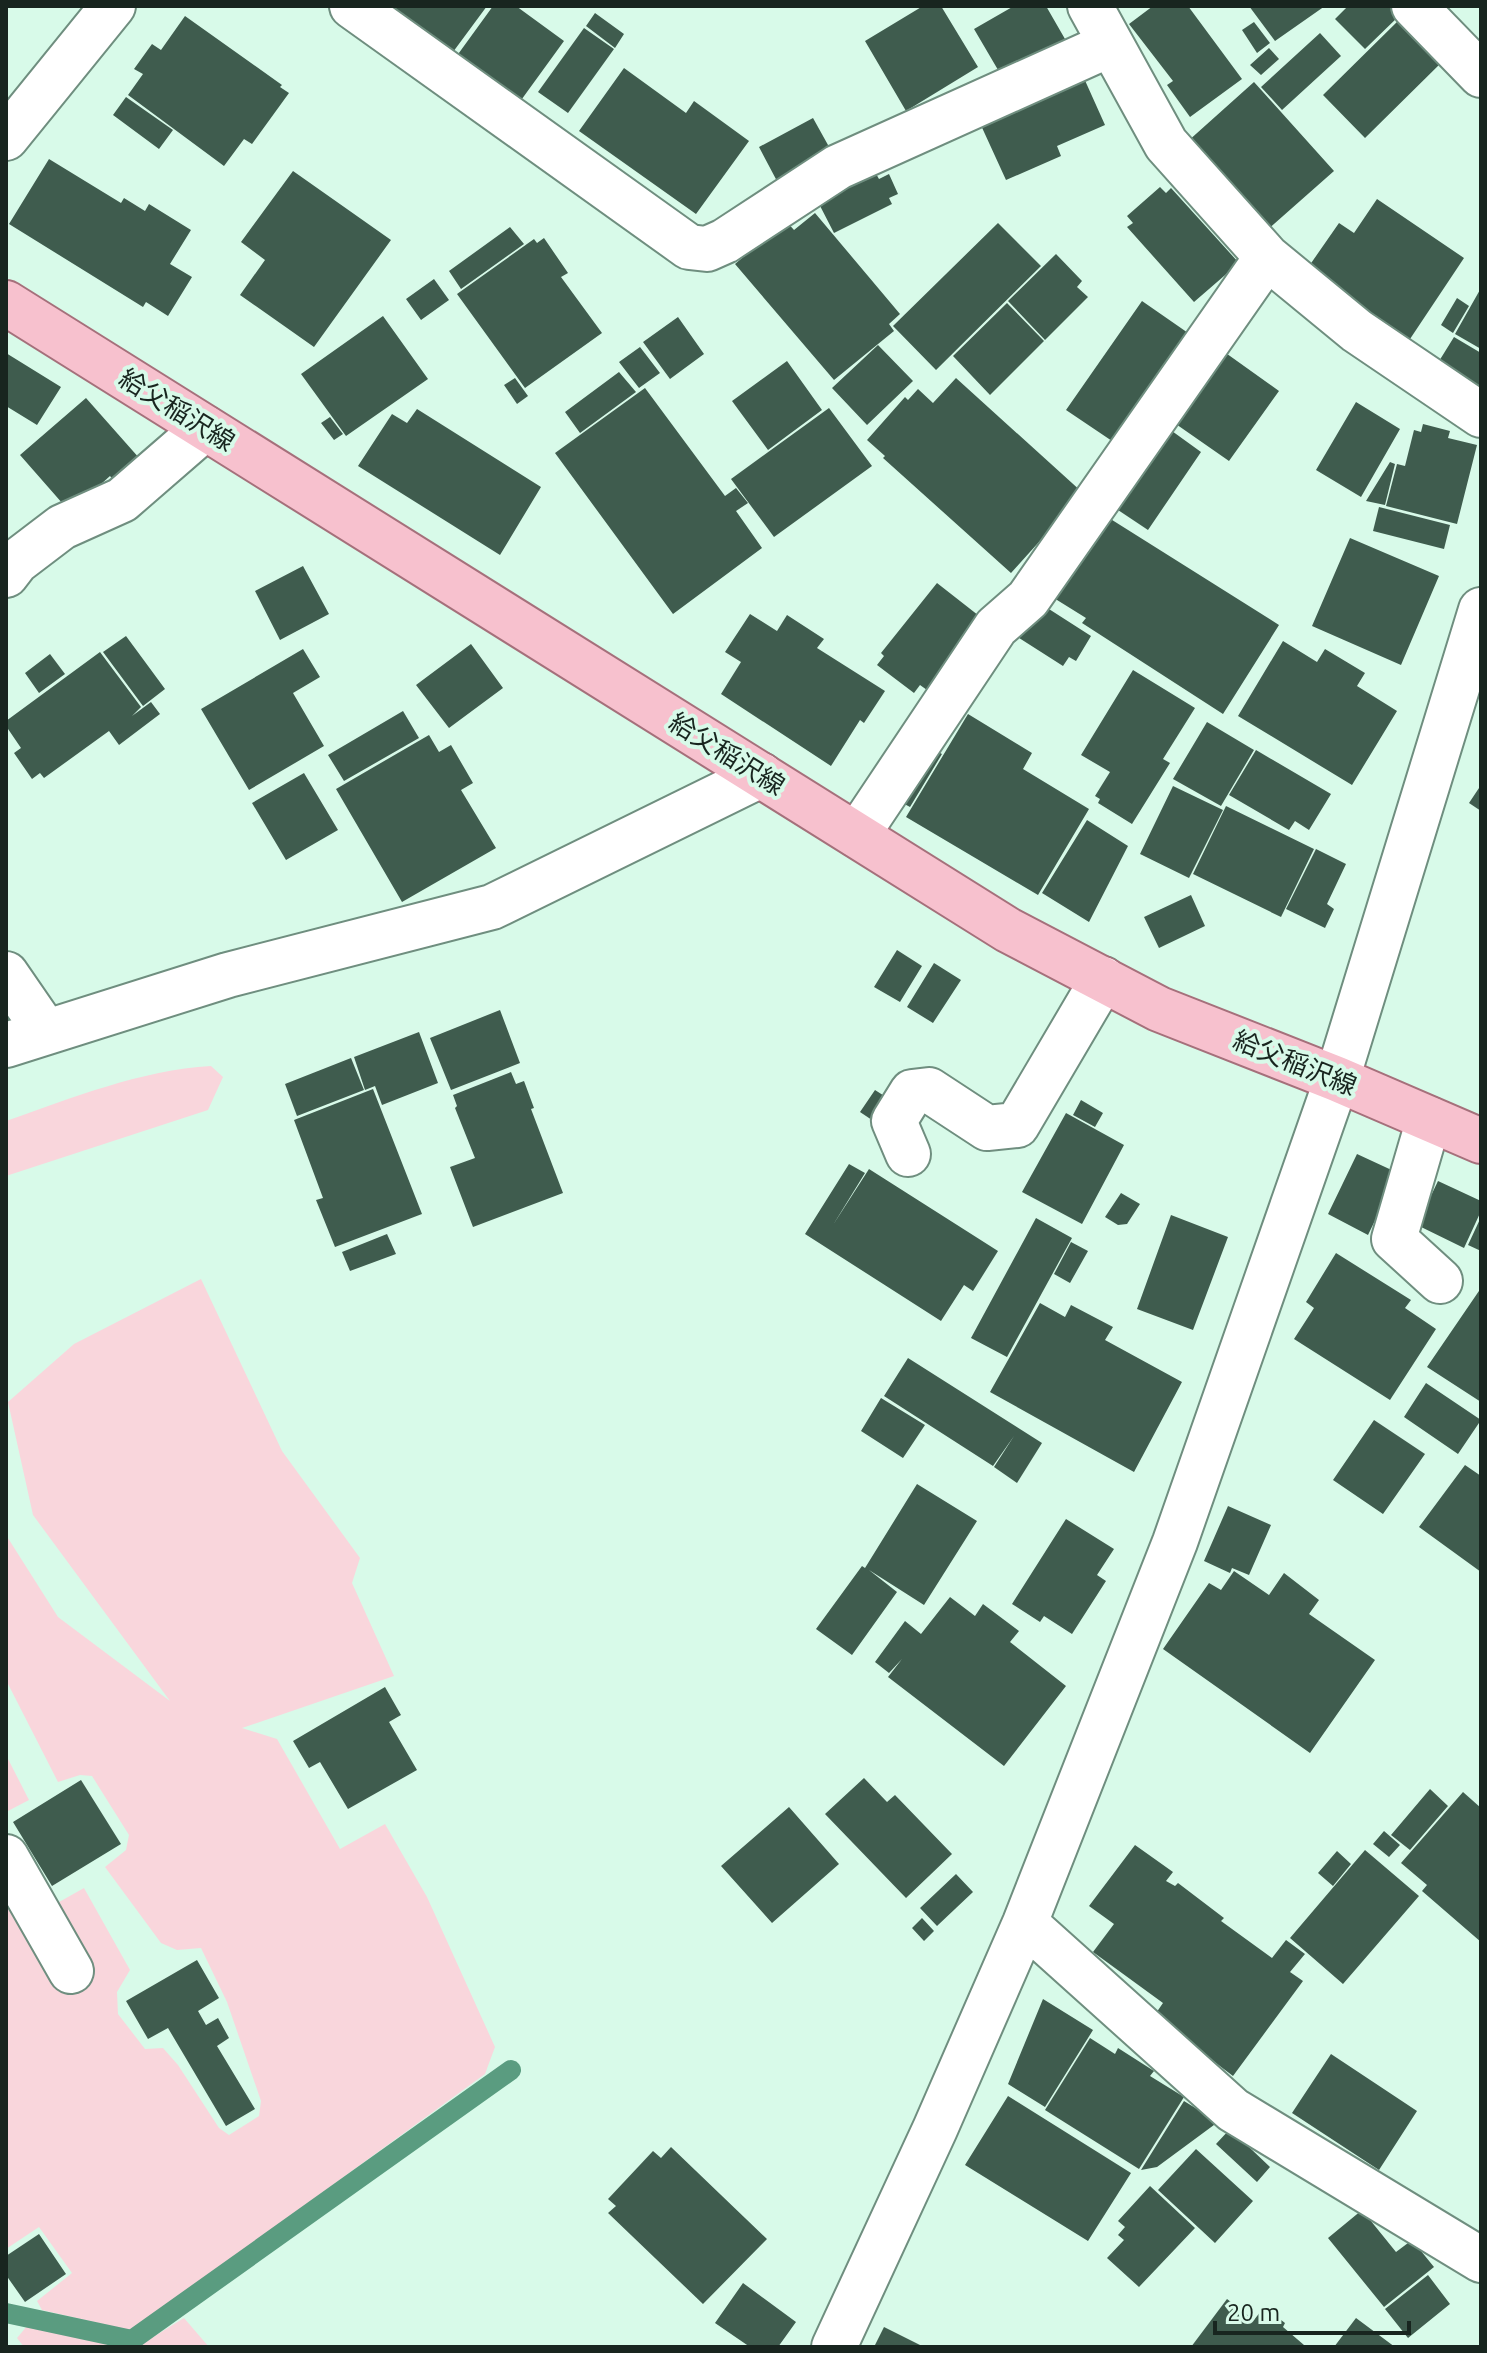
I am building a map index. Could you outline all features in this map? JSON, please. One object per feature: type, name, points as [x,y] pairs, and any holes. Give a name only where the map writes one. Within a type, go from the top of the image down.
[{"type":"main road","name":"給父稲沢線","points":[[6,303],[1008,930],[1159,1009],[1337,1079],[1481,1141]]},
{"type":"street","points":[[6,138],[113,6]]},
{"type":"street","points":[[352,6],[689,247],[707,249],[725,241],[838,167],[1111,44]]},
{"type":"street","points":[[1090,6],[1166,144],[1267,257],[1357,331],[1481,415]]},
{"type":"street","points":[[1414,6],[1481,75]]},
{"type":"street","points":[[857,835],[996,627],[1028,599],[1267,257]]},
{"type":"street","points":[[6,575],[16,562],[62,527],[122,500],[205,428]]},
{"type":"street","points":[[834,2347],[935,2129],[1025,1923],[1175,1542],[1337,1079],[1481,610]]},
{"type":"street","points":[[6,974],[26,1038],[228,975],[492,907],[761,775]]},
{"type":"street","points":[[908,1154],[894,1121],[912,1092],[929,1090],[987,1128],[1017,1125],[1103,979]]},
{"type":"street","points":[[1429,1119],[1394,1239],[1440,1281]]},
{"type":"street","points":[[6,1857],[71,1971]]},
{"type":"street","points":[[1025,1923],[1233,2110],[1481,2260]]},
{"type":"shaded area","points":[[211,1066],[223,1077],[208,1110],[6,1176],[6,1121],[133,1079]]},
{"type":"shaded area","points":[[201,1279],[282,1451],[360,1558],[352,1583],[394,1676],[242,1728],[277,1739],[340,1849],[385,1824],[427,1897],[495,2047],[485,2074],[132,2331],[42,2310],[37,2301],[72,2273],[39,2227],[6,2249],[6,1905],[64,1980],[52,1906],[84,1888],[130,1970],[117,1992],[118,2014],[145,2049],[163,2048],[178,2065],[219,2128],[229,2135],[259,2116],[261,2101],[227,2002],[201,1948],[177,1950],[161,1943],[105,1867],[126,1850],[129,1835],[92,1776],[80,1775],[58,1782],[6,1680],[6,1535],[58,1617],[170,1701],[33,1515],[8,1402],[74,1344]]},
{"type":"shaded area","points":[[6,1755],[29,1800],[6,1812]]},
{"type":"shaded area","points":[[184,2318],[209,2347],[137,2347]]},
{"type":"shaded area","points":[[27,2326],[124,2347],[24,2347],[17,2338]]},
{"type":"building","points":[[388,6],[487,6],[453,52]]},
{"type":"building","points":[[493,6],[516,6],[564,41],[519,103],[456,57]]},
{"type":"building","points":[[923,6],[941,6],[978,67],[906,111],[865,41]]},
{"type":"building","points":[[1014,6],[1046,6],[1065,39],[1001,75],[974,29]]},
{"type":"building","points":[[1153,6],[1188,6],[1242,79],[1190,117],[1167,85],[1173,81],[1129,24]]},
{"type":"building","points":[[1249,6],[1325,6],[1275,41]]},
{"type":"building","points":[[1348,6],[1391,6],[1400,15],[1365,49],[1335,19]]},
{"type":"building","points":[[595,13],[624,34],[615,48],[586,26]]},
{"type":"building","points":[[185,16],[289,93],[252,144],[244,139],[224,166],[128,95],[143,74],[134,69],[152,44],[161,50]]},
{"type":"building","points":[[1401,18],[1444,60],[1365,138],[1323,95]]},
{"type":"building","points":[[1254,22],[1270,43],[1257,53],[1242,30]]},
{"type":"building","points":[[584,28],[614,49],[568,113],[538,92]]},
{"type":"building","points":[[1320,33],[1341,56],[1282,110],[1261,87]]},
{"type":"building","points":[[1269,48],[1279,59],[1261,75],[1250,65]]},
{"type":"building","points":[[624,68],[686,113],[694,101],[749,141],[696,214],[579,131]]},
{"type":"building","points":[[1083,76],[1105,125],[1057,146],[1061,156],[1006,180],[979,121]]},
{"type":"building","points":[[1254,82],[1334,171],[1266,231],[1187,142]]},
{"type":"building","points":[[126,97],[173,130],[159,149],[113,115]]},
{"type":"building","points":[[813,118],[833,154],[778,183],[759,147]]},
{"type":"building","points":[[49,159],[121,203],[124,198],[145,211],[149,204],[191,230],[170,264],[192,277],[168,316],[146,302],[143,307],[9,224]]},
{"type":"building","points":[[293,171],[391,240],[314,347],[240,295],[265,260],[241,242]]},
{"type":"building","points":[[875,172],[879,179],[889,174],[898,194],[889,198],[892,204],[834,233],[817,200]]},
{"type":"building","points":[[1160,187],[1166,193],[1171,188],[1239,263],[1194,302],[1127,227],[1133,223],[1127,216]]},
{"type":"building","points":[[1377,199],[1464,258],[1410,339],[1307,269],[1339,223],[1354,233]]},
{"type":"building","points":[[815,213],[900,314],[889,324],[894,331],[834,380],[735,264],[786,221],[794,230]]},
{"type":"building","points":[[998,223],[1041,266],[936,370],[893,326]]},
{"type":"building","points":[[510,227],[524,244],[461,289],[449,271]]},
{"type":"building","points":[[544,238],[568,273],[561,277],[602,333],[525,388],[457,294],[534,239],[537,243]]},
{"type":"building","points":[[1056,254],[1082,281],[1077,287],[1088,297],[1045,340],[1008,301]]},
{"type":"building","points":[[434,279],[449,300],[421,320],[406,299]]},
{"type":"building","points":[[1481,288],[1481,349],[1455,334]]},
{"type":"building","points":[[1457,298],[1469,306],[1453,333],[1441,325]]},
{"type":"building","points":[[1142,301],[1191,335],[1115,443],[1066,410]]},
{"type":"building","points":[[1007,303],[1044,341],[990,395],[953,356]]},
{"type":"building","points":[[383,316],[428,379],[346,436],[301,374]]},
{"type":"building","points":[[678,317],[704,354],[670,379],[643,342]]},
{"type":"building","points":[[1454,337],[1481,353],[1481,385],[1477,392],[1436,366]]},
{"type":"building","points":[[878,345],[913,381],[867,425],[832,388]]},
{"type":"building","points":[[640,347],[660,373],[639,388],[619,362]]},
{"type":"building","points":[[1223,351],[1279,391],[1229,461],[1173,422]]},
{"type":"building","points":[[6,353],[61,387],[37,425],[6,406]]},
{"type":"building","points":[[787,361],[822,410],[768,450],[732,401]]},
{"type":"building","points":[[619,372],[636,392],[580,433],[565,412]]},
{"type":"building","points":[[515,378],[528,396],[517,404],[504,385]]},
{"type":"building","points":[[956,378],[1083,493],[1011,573],[867,440],[905,397],[908,400],[918,389],[933,403]]},
{"type":"building","points":[[645,388],[725,496],[736,488],[748,503],[736,511],[762,548],[673,614],[555,453]]},
{"type":"building","points":[[86,398],[140,459],[115,482],[110,476],[70,512],[20,455]]},
{"type":"building","points":[[1356,402],[1400,429],[1361,497],[1316,470]]},
{"type":"building","points":[[829,408],[872,466],[774,537],[731,479]]},
{"type":"building","points":[[417,409],[541,487],[500,555],[358,466],[392,414],[407,423]]},
{"type":"building","points":[[330,417],[343,434],[334,440],[321,423]]},
{"type":"building","points":[[1423,424],[1450,431],[1448,438],[1477,445],[1457,524],[1386,506],[1397,464],[1405,466],[1414,430],[1421,432]]},
{"type":"building","points":[[1165,426],[1201,452],[1148,530],[1112,506]]},
{"type":"building","points":[[1390,462],[1395,464],[1385,505],[1366,501]]},
{"type":"building","points":[[1379,507],[1450,525],[1444,549],[1373,531]]},
{"type":"building","points":[[1101,513],[1279,625],[1223,714],[1082,623],[1086,618],[1049,595]]},
{"type":"building","points":[[1350,538],[1439,576],[1401,665],[1312,626]]},
{"type":"building","points":[[303,566],[329,614],[280,640],[255,591]]},
{"type":"building","points":[[937,583],[983,619],[927,690],[920,685],[914,693],[877,665],[884,656],[881,653]]},
{"type":"building","points":[[1038,602],[1091,636],[1076,661],[1069,657],[1063,666],[1016,636]]},
{"type":"building","points":[[750,614],[777,631],[787,615],[824,639],[817,648],[885,691],[864,723],[860,720],[831,766],[721,694],[741,662],[725,652]]},
{"type":"building","points":[[126,636],[165,689],[143,706],[103,652]]},
{"type":"building","points":[[1283,641],[1317,662],[1325,649],[1365,673],[1357,686],[1397,711],[1352,785],[1238,716]]},
{"type":"building","points":[[471,644],[503,688],[449,728],[416,685]]},
{"type":"building","points":[[303,649],[320,677],[293,693],[324,746],[249,790],[201,709]]},
{"type":"building","points":[[100,652],[141,707],[132,716],[151,702],[160,714],[119,745],[109,731],[44,778],[40,773],[32,779],[14,753],[21,748],[6,726],[6,721]]},
{"type":"building","points":[[50,654],[65,674],[39,693],[25,673]]},
{"type":"building","points":[[1133,670],[1195,708],[1163,759],[1170,763],[1132,824],[1098,803],[1100,799],[1095,796],[1110,772],[1081,755]]},
{"type":"building","points":[[403,711],[419,738],[344,781],[328,755]]},
{"type":"building","points":[[968,714],[1032,753],[1023,769],[1089,809],[1038,895],[906,817]]},
{"type":"building","points":[[1207,722],[1254,750],[1221,806],[1173,779]]},
{"type":"building","points":[[429,735],[439,752],[451,745],[473,783],[461,790],[496,848],[402,902],[336,789]]},
{"type":"building","points":[[929,747],[942,754],[910,807],[897,800]]},
{"type":"building","points":[[1256,750],[1331,794],[1309,830],[1295,821],[1289,830],[1229,795]]},
{"type":"building","points":[[304,773],[338,830],[286,860],[252,803]]},
{"type":"building","points":[[1481,785],[1481,811],[1469,803]]},
{"type":"building","points":[[1173,786],[1223,810],[1189,878],[1140,854]]},
{"type":"building","points":[[1226,806],[1314,849],[1281,917],[1193,874]]},
{"type":"building","points":[[1087,820],[1128,846],[1089,922],[1042,893]]},
{"type":"building","points":[[1316,849],[1346,864],[1327,904],[1334,909],[1325,928],[1286,909]]},
{"type":"building","points":[[1191,895],[1205,926],[1159,948],[1144,917]]},
{"type":"building","points":[[897,950],[922,966],[900,1002],[874,987]]},
{"type":"building","points":[[934,963],[961,980],[933,1023],[907,1007]]},
{"type":"building","points":[[500,1010],[520,1063],[451,1090],[430,1038]]},
{"type":"building","points":[[419,1032],[438,1083],[382,1105],[375,1086],[365,1090],[354,1057]]},
{"type":"building","points":[[351,1058],[364,1090],[297,1116],[285,1084]]},
{"type":"building","points":[[511,1072],[516,1084],[524,1081],[534,1108],[531,1109],[563,1193],[473,1227],[450,1167],[475,1158],[453,1095]]},
{"type":"building","points":[[373,1089],[422,1214],[335,1247],[316,1200],[323,1198],[294,1120]]},
{"type":"building","points":[[875,1090],[889,1099],[875,1122],[860,1112]]},
{"type":"building","points":[[1081,1100],[1103,1113],[1095,1127],[1073,1115]]},
{"type":"building","points":[[1066,1113],[1124,1145],[1082,1224],[1022,1192]]},
{"type":"building","points":[[1357,1154],[1398,1173],[1368,1235],[1328,1214]]},
{"type":"building","points":[[849,1164],[865,1173],[833,1225],[869,1169],[998,1251],[973,1291],[964,1285],[941,1321],[805,1234]]},
{"type":"building","points":[[1438,1181],[1481,1201],[1481,1211],[1464,1248],[1417,1225]]},
{"type":"building","points":[[1121,1193],[1140,1204],[1127,1224],[1118,1225],[1105,1217]]},
{"type":"building","points":[[1171,1215],[1228,1237],[1193,1330],[1137,1309]]},
{"type":"building","points":[[1481,1217],[1481,1251],[1468,1245]]},
{"type":"building","points":[[1036,1218],[1072,1238],[1007,1357],[971,1338]]},
{"type":"building","points":[[387,1234],[396,1254],[350,1271],[342,1252]]},
{"type":"building","points":[[1071,1242],[1088,1251],[1070,1283],[1054,1274]]},
{"type":"building","points":[[1336,1253],[1411,1300],[1405,1308],[1436,1329],[1390,1400],[1294,1339],[1314,1308],[1306,1302]]},
{"type":"building","points":[[1481,1288],[1481,1402],[1427,1367]]},
{"type":"building","points":[[1040,1303],[1065,1317],[1071,1305],[1113,1327],[1105,1340],[1182,1382],[1134,1472],[990,1392]]},
{"type":"building","points":[[908,1358],[1042,1443],[1017,1483],[994,1467],[1014,1436],[993,1466],[884,1396]]},
{"type":"building","points":[[1426,1383],[1481,1420],[1458,1454],[1404,1417]]},
{"type":"building","points":[[881,1398],[925,1425],[903,1458],[861,1431]]},
{"type":"building","points":[[1374,1420],[1425,1454],[1383,1514],[1333,1480]]},
{"type":"building","points":[[1465,1465],[1481,1476],[1481,1572],[1419,1527]]},
{"type":"building","points":[[917,1484],[977,1521],[924,1605],[869,1570],[897,1592],[852,1655],[816,1629],[862,1566],[865,1568]]},
{"type":"building","points":[[1228,1506],[1271,1525],[1249,1575],[1232,1568],[1230,1573],[1204,1561]]},
{"type":"building","points":[[1066,1519],[1114,1549],[1097,1575],[1106,1581],[1072,1634],[1044,1616],[1040,1622],[1012,1604]]},
{"type":"building","points":[[1234,1571],[1269,1595],[1284,1573],[1319,1600],[1309,1614],[1375,1660],[1310,1753],[1163,1649],[1209,1583],[1221,1590]]},
{"type":"building","points":[[950,1597],[975,1616],[983,1604],[1019,1631],[1010,1642],[1066,1686],[1004,1766],[888,1677],[902,1659],[889,1673],[875,1662],[905,1621],[921,1634]]},
{"type":"building","points":[[385,1687],[401,1715],[389,1722],[417,1770],[348,1809],[320,1762],[309,1768],[293,1741]]},
{"type":"building","points":[[864,1778],[887,1802],[895,1795],[952,1854],[906,1898],[825,1814]]},
{"type":"building","points":[[81,1780],[121,1844],[52,1886],[13,1822]]},
{"type":"building","points":[[1430,1789],[1448,1806],[1410,1850],[1391,1835]]},
{"type":"building","points":[[1463,1792],[1481,1808],[1481,1942],[1422,1891],[1427,1885],[1401,1863]]},
{"type":"building","points":[[789,1807],[839,1864],[772,1923],[721,1866]]},
{"type":"building","points":[[1384,1831],[1400,1845],[1389,1857],[1373,1844]]},
{"type":"building","points":[[1135,1845],[1173,1872],[1166,1881],[1175,1886],[1178,1883],[1224,1918],[1221,1921],[1272,1958],[1286,1940],[1305,1954],[1290,1972],[1303,1981],[1233,2076],[1154,2016],[1163,2003],[1093,1952],[1114,1924],[1089,1906]]},
{"type":"building","points":[[1365,1850],[1419,1896],[1343,1984],[1290,1938]]},
{"type":"building","points":[[1337,1851],[1351,1864],[1333,1886],[1318,1873]]},
{"type":"building","points":[[956,1874],[973,1892],[937,1926],[920,1908]]},
{"type":"building","points":[[922,1918],[934,1931],[924,1941],[912,1928]]},
{"type":"building","points":[[197,1960],[219,1998],[198,2011],[206,2025],[218,2018],[229,2038],[217,2046],[255,2109],[226,2126],[168,2028],[148,2039],[126,2001]]},
{"type":"building","points":[[1043,1999],[1093,2030],[1045,2107],[1008,2084]]},
{"type":"building","points":[[1090,2038],[1115,2054],[1118,2048],[1154,2071],[1150,2076],[1184,2097],[1139,2169],[1045,2110]]},
{"type":"building","points":[[1331,2054],[1417,2111],[1379,2170],[1292,2113]]},
{"type":"building","points":[[1008,2096],[1131,2173],[1088,2241],[965,2165]]},
{"type":"building","points":[[1184,2101],[1218,2122],[1157,2167],[1141,2170]]},
{"type":"building","points":[[1230,2129],[1270,2167],[1257,2182],[1216,2144]]},
{"type":"building","points":[[671,2147],[767,2239],[703,2304],[608,2213],[616,2206],[608,2199],[653,2151],[661,2158]]},
{"type":"building","points":[[1196,2149],[1253,2201],[1215,2243],[1158,2190]]},
{"type":"building","points":[[1150,2186],[1195,2228],[1139,2287],[1107,2258],[1124,2240],[1118,2235],[1125,2227],[1118,2221]]},
{"type":"building","points":[[1362,2210],[1396,2252],[1412,2240],[1434,2267],[1384,2307],[1328,2238]]},
{"type":"building","points":[[39,2234],[66,2274],[25,2302],[6,2275],[6,2256]]},
{"type":"building","points":[[1428,2275],[1450,2304],[1408,2338],[1385,2309]]},
{"type":"building","points":[[743,2283],[796,2322],[778,2347],[750,2347],[715,2323]]},
{"type":"building","points":[[1227,2299],[1254,2320],[1264,2307],[1285,2323],[1283,2327],[1304,2345],[1191,2347]]},
{"type":"building","points":[[1356,2318],[1395,2347],[1334,2347]]},
{"type":"building","points":[[884,2327],[924,2347],[874,2347]]},
{"type":"waterway","points":[[6,2313],[132,2340],[511,2070]]}]
